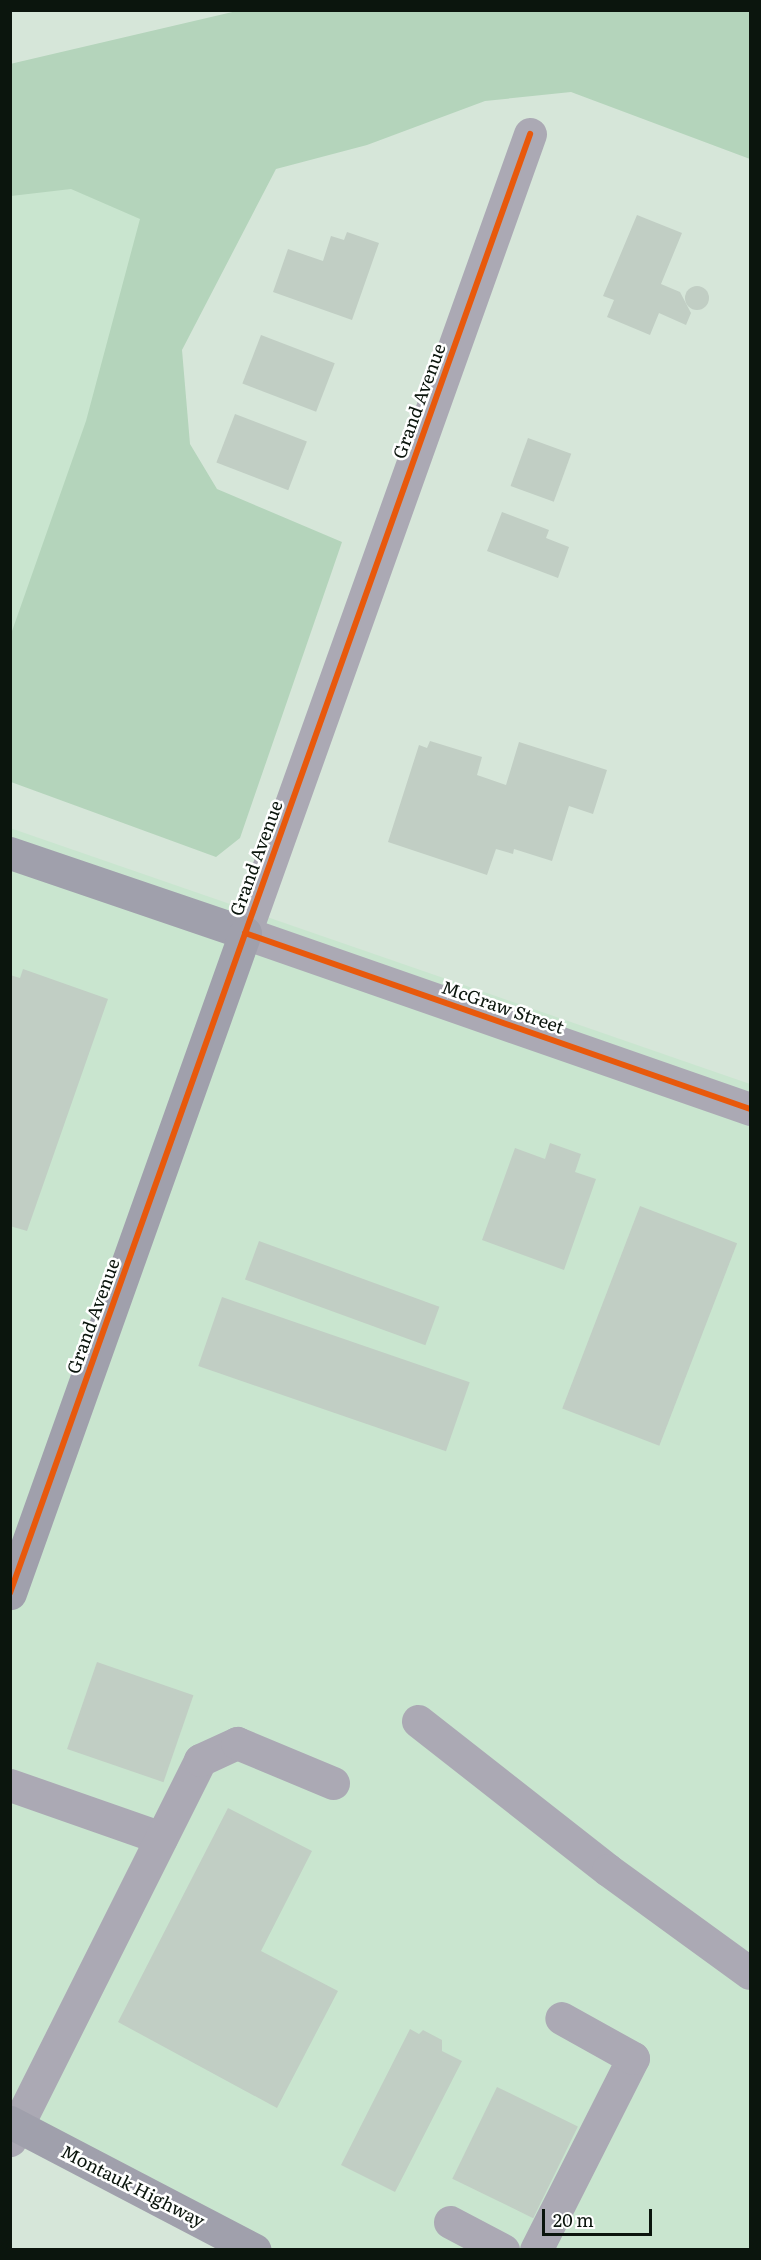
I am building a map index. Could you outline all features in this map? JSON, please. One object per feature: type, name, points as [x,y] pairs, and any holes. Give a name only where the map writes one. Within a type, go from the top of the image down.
[{"type":"main road","name":"McGraw Street","points":[[10,853],[245,933]]},
{"type":"main road","name":"Grand Avenue","points":[[12,1584],[245,933]]},
{"type":"main road","name":"Montauk Highway","points":[[13,2129],[255,2250]]},
{"type":"street","name":"Grand Avenue","points":[[245,933],[530,134]]},
{"type":"street","name":"McGraw Street","points":[[245,933],[750,1110]]},
{"type":"street","points":[[418,1720],[608,1870],[750,1973]]},
{"type":"street","points":[[13,2129],[200,1760],[237,1743],[333,1783]]},
{"type":"street","points":[[10,1785],[161,1838]]},
{"type":"street","points":[[537,2250],[633,2058],[561,2018]]},
{"type":"street","points":[[450,2222],[503,2250]]},
{"type":"shaded area","points":[[241,10],[750,11],[750,159],[571,92],[485,101],[367,145],[276,169],[182,350],[190,444],[217,489],[342,542],[240,838],[216,857],[11,782],[11,634],[86,421],[140,219],[71,189],[11,196],[10,64]]},
{"type":"shaded area","points":[[226,48],[11,691],[11,94]]},
{"type":"shaded area","points":[[10,828],[750,1084],[750,2249],[255,2249],[11,2122]]},
{"type":"building","points":[[637,215],[682,233],[661,284],[680,292],[691,313],[686,325],[659,313],[650,335],[607,317],[614,300],[603,296]]},
{"type":"building","points":[[347,232],[379,243],[352,320],[273,292],[288,249],[323,261],[331,236],[344,240]]},
{"type":"building","points":[[697,286],[702,287],[708,293],[708,303],[702,309],[697,310],[692,309],[686,303],[685,298],[686,293],[692,287]]},
{"type":"building","points":[[261,335],[335,363],[316,412],[242,384]]},
{"type":"building","points":[[235,414],[307,442],[288,490],[216,463]]},
{"type":"building","points":[[528,438],[571,454],[554,502],[511,486]]},
{"type":"building","points":[[502,512],[549,530],[546,538],[569,547],[558,578],[487,551]]},
{"type":"building","points":[[430,741],[482,757],[477,775],[506,785],[519,742],[607,770],[593,814],[569,806],[552,861],[514,849],[513,854],[496,849],[487,875],[388,842],[419,745],[427,748]]},
{"type":"building","points":[[23,969],[108,999],[27,1231],[10,1226],[10,975],[20,978]]},
{"type":"building","points":[[550,1143],[581,1154],[575,1172],[596,1179],[564,1270],[482,1240],[515,1148],[545,1159]]},
{"type":"building","points":[[640,1206],[737,1243],[659,1446],[562,1409]]},
{"type":"building","points":[[259,1241],[439,1307],[425,1345],[245,1280]]},
{"type":"building","points":[[222,1297],[470,1382],[446,1451],[198,1366]]},
{"type":"building","points":[[97,1662],[193,1695],[163,1782],[67,1749]]},
{"type":"building","points":[[228,1808],[312,1851],[261,1951],[338,1991],[277,2108],[118,2022]]},
{"type":"building","points":[[410,2029],[419,2034],[423,2030],[442,2040],[442,2051],[462,2061],[395,2192],[341,2165]]},
{"type":"building","points":[[497,2087],[578,2126],[533,2218],[452,2179]]},
{"type":"cycle path","points":[[10,1593],[530,134]]},
{"type":"cycle path","points":[[245,933],[750,1109]]}]
